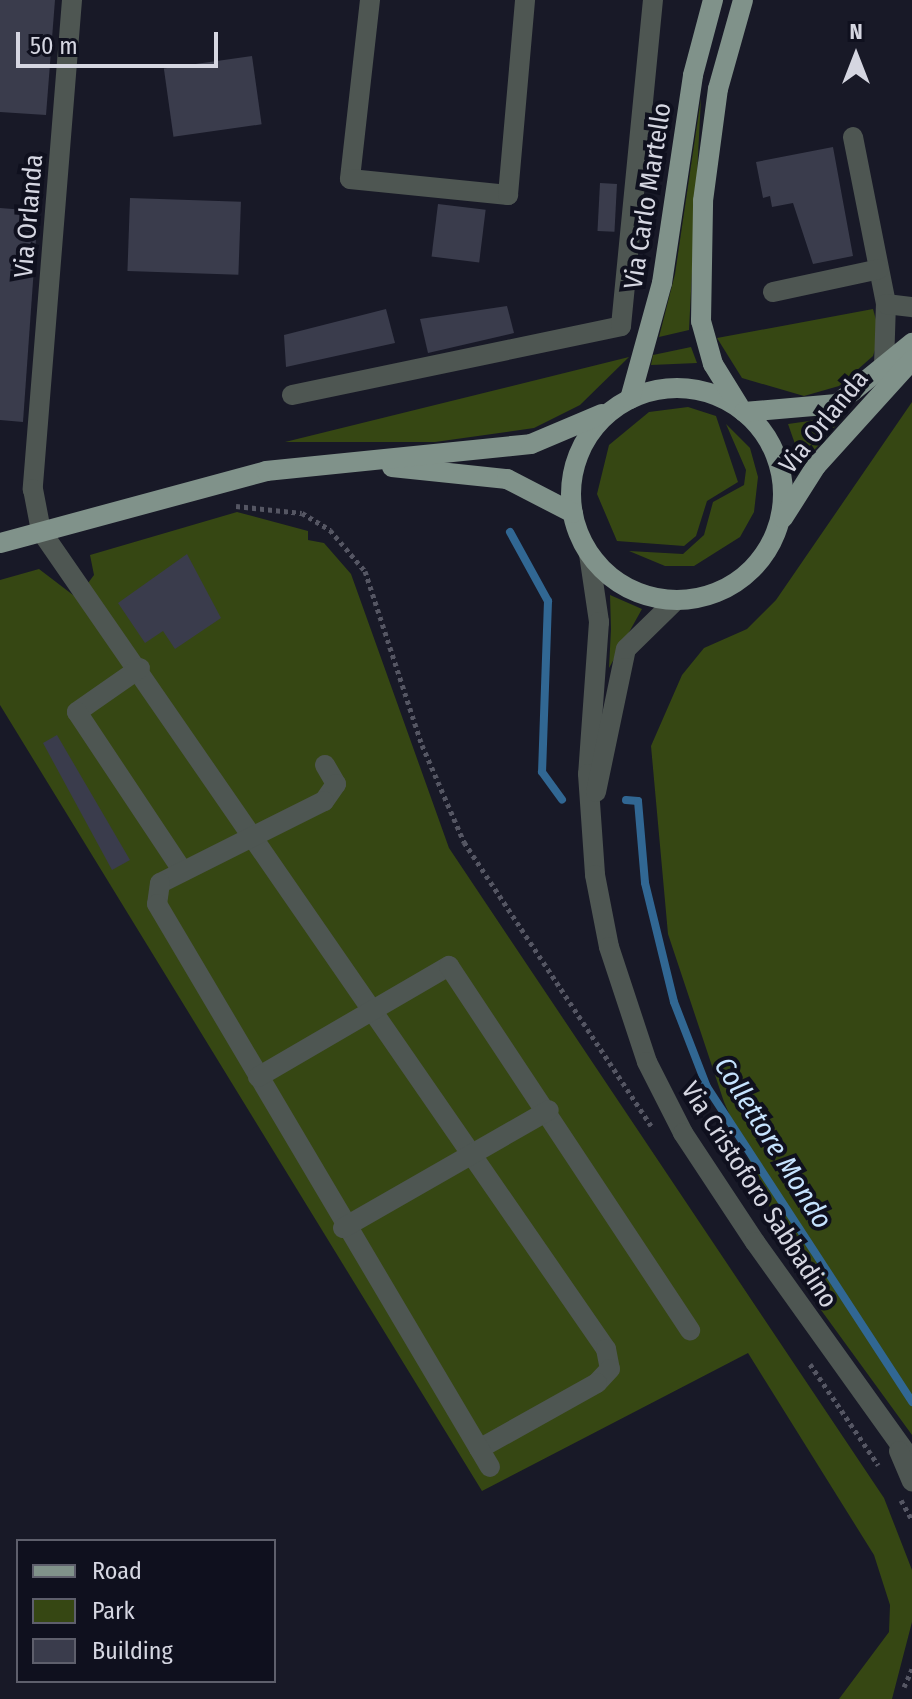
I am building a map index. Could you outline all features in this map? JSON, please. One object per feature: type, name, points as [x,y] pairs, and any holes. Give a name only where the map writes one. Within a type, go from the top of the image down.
[{"type":"main road","name":"Via Carlo Martello","points":[[621,405],[662,283],[693,75],[713,0]]},
{"type":"main road","name":"Via Carlo Martello","points":[[743,0],[724,67],[703,201],[702,339],[744,412]]},
{"type":"main road","name":"Via Orlanda","points":[[744,412],[824,409],[912,343]]},
{"type":"main road","name":"Via Orlanda","points":[[780,521],[816,466],[912,360]]},
{"type":"main road","points":[[0,543],[266,471],[531,444],[621,405],[689,388],[744,412],[778,461],[780,521],[750,572],[715,593],[676,600],[618,583],[589,554],[573,513],[577,458],[621,405]]},
{"type":"main road","points":[[345,463],[507,479],[573,513]]},
{"type":"street","name":"Via Orlanda","points":[[41,531],[33,489],[72,0]]},
{"type":"street","points":[[370,0],[350,179],[508,195],[525,0]]},
{"type":"street","name":"Via Carlo Martello","points":[[292,395],[621,326],[653,0]]},
{"type":"street","name":"Via Carlo Martello","points":[[724,67],[736,0]]},
{"type":"street","points":[[853,137],[886,304],[884,366]]},
{"type":"street","points":[[773,292],[879,269]]},
{"type":"street","points":[[886,304],[912,307]]},
{"type":"street","points":[[41,531],[140,668],[250,839],[477,1153],[606,1349],[610,1369],[484,1458],[343,1228],[157,904],[160,883],[182,870],[250,839],[324,801],[336,784],[325,765]]},
{"type":"street","name":"Via Cristoforo Sabbadino","points":[[589,554],[599,622],[592,812],[609,947],[660,1094],[905,1454],[904,1486]]},
{"type":"street","name":"Via Cristoforo Sabbadino","points":[[592,812],[626,649],[676,600]]},
{"type":"street","points":[[140,668],[77,712],[182,870]]},
{"type":"street","points":[[258,1077],[449,966],[549,1110],[690,1330]]},
{"type":"street","points":[[343,1228],[549,1110]]},
{"type":"path","points":[[236,506],[302,513],[330,530],[365,571],[422,745],[464,842],[659,1138]]},
{"type":"path","points":[[808,1361],[887,1478]]},
{"type":"path","points":[[904,1486],[912,1520]]},
{"type":"path","points":[[904,1687],[912,1669]]},
{"type":"green space","points":[[701,98],[689,330],[659,337],[675,274]]},
{"type":"green space","points":[[873,309],[880,334],[873,356],[839,386],[804,396],[742,378],[717,338]]},
{"type":"green space","points":[[691,347],[697,363],[651,365],[653,355]]},
{"type":"green space","points":[[629,357],[580,405],[534,428],[435,442],[285,442]]},
{"type":"green space","points":[[912,402],[912,1435],[805,1288],[724,1102],[668,934],[651,746],[682,675],[704,648],[747,629],[776,600]]},
{"type":"green space","points":[[688,407],[716,416],[738,482],[707,501],[696,536],[684,546],[617,541],[597,494],[609,445],[649,412]]},
{"type":"green space","points":[[844,416],[802,464],[788,424]]},
{"type":"green space","points":[[726,424],[750,448],[758,477],[754,512],[740,537],[694,566],[665,566],[629,551],[683,554],[704,535],[713,502],[744,485],[746,470]]},
{"type":"green space","points":[[237,512],[308,531],[308,540],[324,543],[351,574],[449,848],[884,1498],[912,1570],[912,1622],[892,1699],[839,1699],[889,1632],[890,1605],[874,1555],[748,1353],[482,1491],[0,705],[0,580],[39,569],[77,598],[94,575],[90,555]]},
{"type":"green space","points":[[610,595],[642,609],[609,668],[611,629]]},
{"type":"building","points":[[0,0],[55,0],[46,115],[0,112]]},
{"type":"building","points":[[252,56],[262,124],[173,137],[164,68]]},
{"type":"building","points":[[833,147],[853,256],[813,264],[793,203],[772,207],[770,196],[763,198],[756,162]]},
{"type":"building","points":[[600,183],[617,184],[614,232],[597,231]]},
{"type":"building","points":[[130,198],[241,202],[238,275],[127,271]]},
{"type":"building","points":[[438,204],[486,210],[479,262],[432,257]]},
{"type":"building","points":[[0,208],[38,211],[23,422],[0,420]]},
{"type":"building","points":[[507,306],[514,333],[428,353],[420,319]]},
{"type":"building","points":[[386,309],[395,343],[286,367],[284,335]]},
{"type":"building","points":[[187,554],[221,618],[175,649],[163,631],[145,643],[118,603]]},
{"type":"building","points":[[57,735],[130,860],[112,870],[43,743]]},
{"type":"waterway","name":"Collettore Mondo","points":[[510,532],[548,601],[542,772],[562,800]]},
{"type":"waterway","name":"Collettore Mondo","points":[[626,800],[638,801],[645,883],[674,1002],[707,1087],[912,1402]]}]
